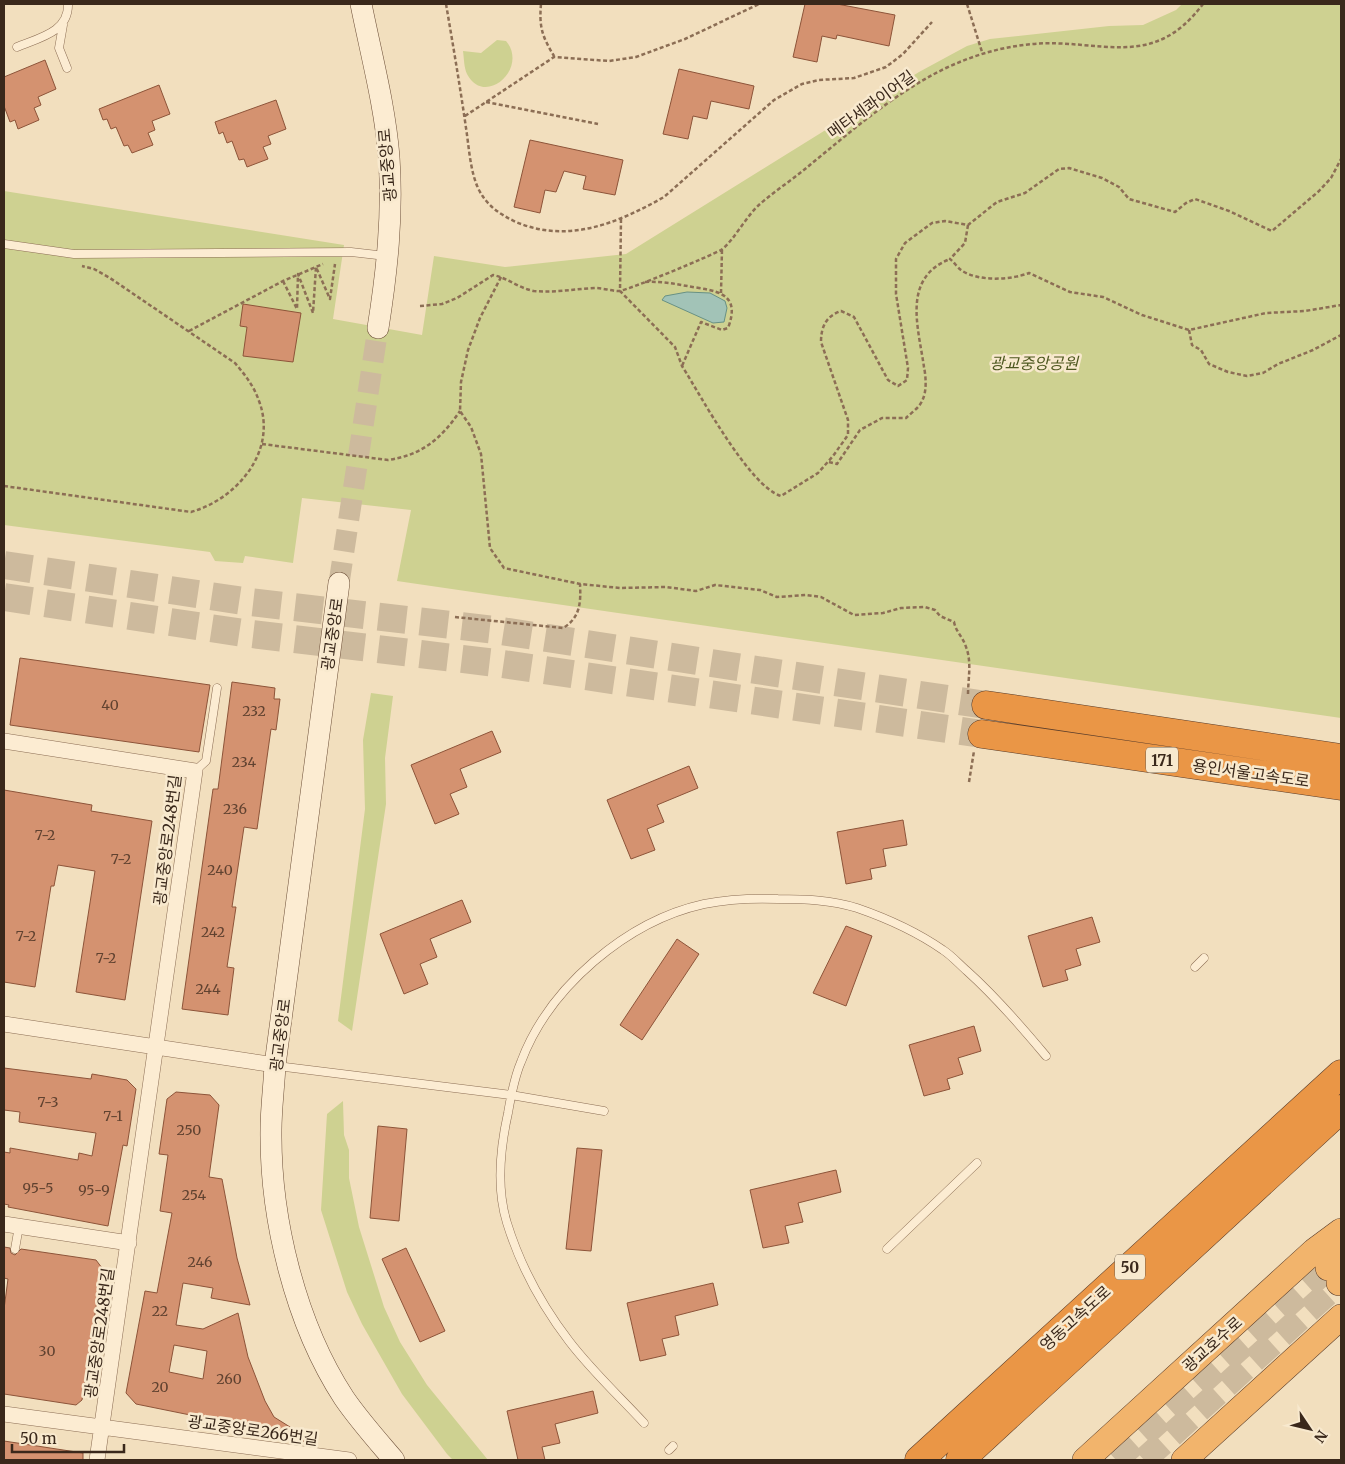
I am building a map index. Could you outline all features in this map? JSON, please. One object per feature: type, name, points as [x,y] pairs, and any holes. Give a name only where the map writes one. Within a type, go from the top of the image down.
[{"type":"highway","name":"용인서울고속도로","points":[[976,704],[1341,758]]},
{"type":"highway","name":"용인서울고속도로","points":[[978,742],[1341,786]]},
{"type":"highway","name":"영동고속도로","points":[[919,1460],[1341,1074]]},
{"type":"highway","name":"영동고속도로","points":[[960,1460],[1341,1109]]},
{"type":"highway","name":"광교호수로","points":[[1085,1460],[1314,1251],[1341,1231]]},
{"type":"highway","points":[[1184,1460],[1341,1316]]},
{"type":"main road","name":"광교중앙로","points":[[361,4],[389,155],[391,210],[389,256],[378,328]]},
{"type":"main road","name":"광교중앙로","points":[[339,583],[275,1065],[270,1129],[274,1196],[283,1246],[293,1281],[317,1345],[344,1397],[394,1460]]},
{"type":"street","name":"광교중앙로248번길","points":[[4,741],[195,771],[97,1460]]},
{"type":"street","points":[[4,1024],[275,1065]]},
{"type":"street","points":[[11,1226],[129,1244]]},
{"type":"street","name":"광교중앙로266번길","points":[[4,1414],[349,1460]]},
{"type":"lane","points":[[67,68],[59,48],[68,4]]},
{"type":"lane","points":[[18,47],[56,30],[63,24]]},
{"type":"lane","points":[[4,244],[74,254],[351,252],[389,256]]},
{"type":"lane","points":[[195,771],[206,761],[217,688]]},
{"type":"lane","points":[[644,1423],[570,1342],[536,1289],[507,1224],[500,1163],[512,1095],[522,1059],[542,1022],[560,997],[589,966],[653,923],[701,905],[730,899],[818,900],[855,908],[900,926],[944,950],[985,988],[1046,1056]]},
{"type":"lane","points":[[1195,967],[1204,958]]},
{"type":"lane","points":[[275,1065],[512,1095],[604,1111]]},
{"type":"lane","points":[[887,1250],[977,1163]]},
{"type":"lane","points":[[11,1226],[15,1249]]},
{"type":"path","points":[[446,4],[477,186],[496,212],[529,227],[560,232],[598,227],[622,219],[664,197],[774,100],[802,84],[819,80],[854,78],[886,68],[903,54],[932,22]]},
{"type":"path","points":[[541,4],[539,21],[543,38],[554,57]]},
{"type":"path","points":[[464,116],[554,57],[609,60],[636,57],[685,39],[759,4]]},
{"type":"path","points":[[966,4],[982,53]]},
{"type":"path","name":"메타세콰이어길","points":[[722,249],[744,220],[761,203],[872,114],[912,85],[982,53],[1032,44],[1137,48],[1168,36],[1182,27],[1203,4]]},
{"type":"path","points":[[486,102],[598,124]]},
{"type":"path","points":[[829,462],[837,464],[860,430],[882,418],[906,418],[923,401],[926,380],[916,307],[921,284],[935,265],[950,259],[965,243],[968,225],[997,202],[1024,193],[1059,168],[1069,168],[1102,178],[1118,187],[1129,199],[1143,205],[1175,212],[1195,199],[1229,211],[1272,231],[1319,191],[1331,178],[1341,159]]},
{"type":"path","points":[[622,219],[620,291],[675,347],[682,366],[752,475],[767,490],[780,496],[809,480],[829,462],[845,440],[848,428],[822,342],[824,325],[834,313],[841,311],[854,316],[888,380],[893,385],[904,384],[908,375],[908,368],[896,294],[896,259],[905,243],[932,223],[945,221],[968,225]]},
{"type":"path","points":[[420,306],[442,304],[457,298],[493,275],[501,277],[516,287],[534,290],[560,292],[597,288],[620,291],[722,249],[721,293]]},
{"type":"path","points":[[189,331],[283,281],[298,274],[336,259],[330,299],[316,267]]},
{"type":"path","points":[[950,259],[962,271],[992,279],[1014,279],[1029,273],[1070,292],[1103,297],[1142,314],[1189,330],[1266,312],[1312,310],[1341,305]]},
{"type":"path","points":[[4,486],[191,512],[206,507],[242,481],[253,467],[262,444],[264,426],[260,403],[250,381],[235,363],[110,278],[94,269],[73,265]]},
{"type":"path","points":[[298,274],[313,312],[316,267]]},
{"type":"path","points":[[283,281],[297,310],[298,274]]},
{"type":"path","points":[[262,444],[388,460],[408,457],[443,433],[460,411],[461,382],[468,350],[480,318],[501,277]]},
{"type":"path","points":[[641,282],[666,281],[721,293],[728,298],[731,305],[731,320],[728,328],[722,330],[701,322],[682,366]]},
{"type":"path","points":[[1189,330],[1192,345],[1201,350],[1209,364],[1228,372],[1247,376],[1263,374],[1278,364],[1341,336]]},
{"type":"path","points":[[460,411],[471,427],[481,454],[490,548],[497,561],[510,570],[580,584],[620,588],[666,587],[696,591],[707,586],[725,585],[760,590],[777,597],[806,595],[821,597],[854,614],[883,613],[901,608],[925,607],[935,610],[940,616],[954,622],[956,631],[965,644],[976,704]]},
{"type":"path","points":[[456,618],[563,628],[576,618],[579,610],[580,584]]},
{"type":"path","points":[[969,782],[978,742]]},
{"type":"green space","name":"광교중앙공원","points":[[1182,4],[1341,4],[1341,718],[397,581],[411,510],[302,498],[293,563],[245,556],[243,563],[215,561],[210,552],[4,525],[4,191],[344,245],[333,319],[422,335],[434,256],[505,267],[626,254],[919,72],[967,46],[990,39],[1109,26],[1143,25],[1176,10]]},
{"type":"green space","points":[[497,40],[506,41],[512,52],[512,62],[509,72],[502,80],[493,86],[484,87],[475,83],[467,74],[463,51],[481,53]]},
{"type":"green space","points":[[371,693],[393,696],[385,758],[386,804],[352,1031],[338,1021],[365,809],[363,740]]},
{"type":"green space","points":[[343,1101],[344,1135],[349,1150],[349,1178],[359,1227],[384,1307],[400,1342],[427,1385],[488,1460],[453,1460],[447,1454],[402,1394],[362,1324],[347,1292],[321,1210],[327,1114]]},
{"type":"water","points":[[687,292],[710,293],[725,301],[727,308],[724,322],[713,323],[662,300],[665,296]]},
{"type":"building","points":[[805,4],[837,4],[895,15],[889,46],[837,35],[836,39],[822,36],[817,62],[793,57]]},
{"type":"building","points":[[45,60],[56,89],[38,97],[41,105],[34,108],[39,120],[18,129],[15,120],[10,122],[4,106],[4,77]]},
{"type":"building","points":[[679,69],[754,86],[749,109],[711,101],[707,119],[693,116],[688,139],[663,134]]},
{"type":"building","points":[[159,85],[170,114],[152,121],[155,130],[148,133],[153,145],[132,153],[128,145],[124,146],[116,127],[111,129],[107,119],[103,120],[99,109]]},
{"type":"building","points":[[276,100],[286,129],[268,136],[271,144],[263,147],[268,159],[247,167],[244,159],[239,160],[232,141],[227,143],[223,132],[219,134],[215,122]]},
{"type":"building","points":[[530,140],[623,160],[615,195],[583,189],[586,176],[564,171],[556,192],[545,190],[540,213],[514,207]]},
{"type":"building","points":[[243,304],[301,313],[293,362],[243,356],[247,327],[240,326]]},
{"type":"building","points":[[20,658],[210,685],[199,752],[10,725]]},
{"type":"building","points":[[232,682],[275,688],[274,699],[280,699],[276,730],[271,729],[257,829],[244,827],[232,907],[236,907],[227,967],[234,968],[228,1015],[182,1009],[213,789],[218,789]]},
{"type":"building","points":[[492,731],[501,752],[460,769],[467,787],[450,794],[459,814],[435,824],[411,765]]},
{"type":"building","points":[[689,766],[698,788],[657,805],[664,822],[647,829],[655,850],[631,859],[607,800]]},
{"type":"building","points":[[4,790],[92,805],[91,811],[152,821],[125,1000],[76,992],[95,871],[58,865],[54,886],[51,886],[35,987],[4,982]]},
{"type":"building","points":[[903,820],[907,845],[883,849],[886,866],[870,869],[872,879],[846,884],[837,832]]},
{"type":"building","points":[[462,900],[471,922],[430,939],[437,957],[420,964],[428,984],[404,994],[380,934]]},
{"type":"building","points":[[1092,917],[1100,942],[1076,949],[1081,965],[1065,970],[1068,980],[1043,987],[1028,936]]},
{"type":"building","points":[[846,926],[872,936],[846,1006],[813,993]]},
{"type":"building","points":[[677,939],[699,954],[642,1040],[620,1025]]},
{"type":"building","points":[[974,1026],[981,1051],[958,1058],[963,1074],[947,1079],[950,1089],[924,1096],[909,1045]]},
{"type":"building","points":[[4,1068],[91,1079],[92,1074],[127,1080],[136,1089],[127,1146],[123,1145],[108,1226],[8,1207],[9,1205],[4,1204],[4,1152],[10,1153],[10,1148],[78,1160],[79,1153],[92,1156],[96,1133],[19,1122],[20,1112],[4,1110]]},
{"type":"building","points":[[176,1092],[210,1095],[219,1105],[209,1177],[222,1179],[237,1258],[250,1305],[211,1298],[213,1288],[183,1283],[176,1325],[203,1329],[238,1313],[248,1357],[265,1401],[274,1417],[306,1437],[303,1442],[274,1432],[136,1404],[126,1393],[145,1291],[157,1293],[172,1213],[160,1211],[168,1155],[159,1154],[167,1099]],"holes":[[[174,1345],[207,1351],[203,1379],[169,1372]]]},
{"type":"building","points":[[378,1126],[407,1129],[399,1221],[370,1218]]},
{"type":"building","points":[[577,1148],[602,1150],[591,1251],[566,1249]]},
{"type":"building","points":[[836,1170],[841,1192],[798,1203],[803,1222],[785,1226],[789,1243],[763,1248],[750,1190]]},
{"type":"building","points":[[4,1247],[10,1248],[11,1253],[15,1255],[21,1249],[96,1260],[102,1268],[82,1400],[76,1405],[4,1394],[4,1309],[8,1279],[4,1278]]},
{"type":"building","points":[[406,1248],[445,1331],[420,1342],[382,1259]]},
{"type":"building","points":[[713,1283],[718,1305],[675,1316],[679,1335],[662,1339],[666,1355],[640,1361],[627,1303]]},
{"type":"building","points":[[593,1391],[598,1413],[555,1424],[560,1443],[542,1447],[545,1460],[518,1460],[507,1411]]},
{"type":"building","points":[[4,1441],[83,1453],[83,1460],[4,1460]]},
{"type":"tunnel","points":[[339,583],[378,328]]},
{"type":"tunnel","points":[[4,565],[250,602],[495,630],[986,705]]},
{"type":"tunnel","points":[[4,597],[243,633],[496,663],[982,734]]},
{"type":"tunnel","points":[[1116,1460],[1328,1268]]},
{"type":"tunnel","points":[[1144,1460],[1339,1283]]}]
